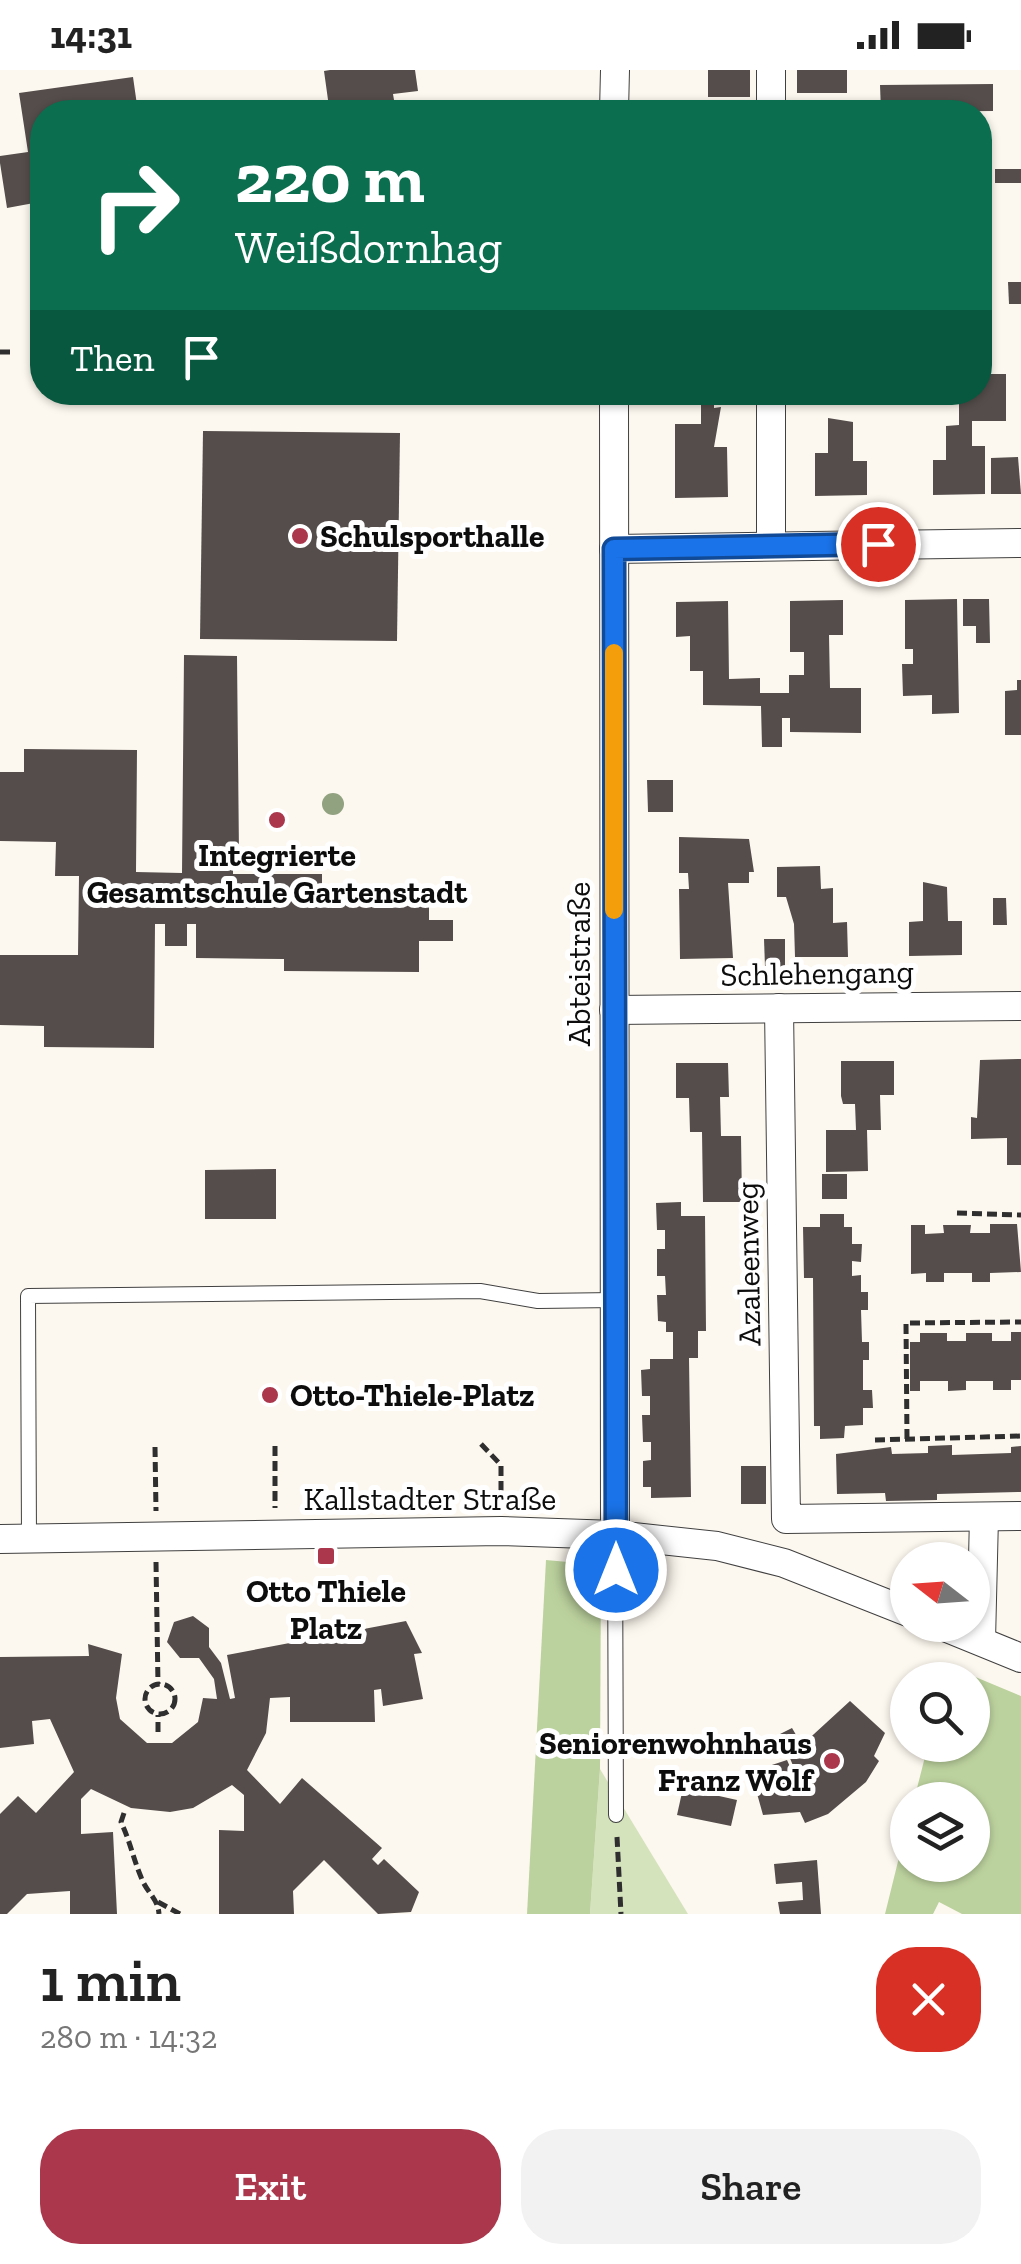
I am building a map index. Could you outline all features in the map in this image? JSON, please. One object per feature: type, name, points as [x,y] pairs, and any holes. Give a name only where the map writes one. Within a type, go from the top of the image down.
[{"type":"street","points":[[614,100],[615,70]]},
{"type":"street","points":[[771,100],[772,70]]},
{"type":"street","name":"Abteistraße","points":[[614,405],[615,1534]]},
{"type":"street","points":[[771,405],[771,545]]},
{"type":"street","points":[[614,549],[1021,543]]},
{"type":"street","name":"Schlehengang","points":[[614,1010],[1021,1006]]},
{"type":"street","name":"Azaleenweg","points":[[779,1008],[786,1519],[984,1516]]},
{"type":"street","points":[[983,1542],[984,1516],[1021,1516]]},
{"type":"street","name":"Kallstadter Straße","points":[[0,1539],[615,1534],[717,1546],[784,1563],[890,1605]]},
{"type":"street","points":[[983,1642],[1021,1658]]},
{"type":"lane","points":[[29,1538],[28,1296],[480,1291],[538,1302],[616,1300]]},
{"type":"lane","points":[[615,1534],[616,1816]]},
{"type":"path","points":[[0,352],[10,352]]},
{"type":"path","points":[[956,1213],[1021,1214]]},
{"type":"path","points":[[907,1439],[906,1324],[1021,1322]]},
{"type":"path","points":[[875,1440],[1021,1436]]},
{"type":"path","points":[[482,1444],[501,1465],[501,1532]]},
{"type":"path","points":[[275,1446],[276,1535]]},
{"type":"path","points":[[155,1448],[158,1684]]},
{"type":"path","points":[[158,1684],[172,1689],[176,1703],[170,1711],[158,1715],[148,1708],[144,1698],[158,1684]]},
{"type":"path","points":[[158,1715],[158,1732]]},
{"type":"path","points":[[124,1814],[120,1822],[135,1850],[141,1879],[158,1902],[180,1914]]},
{"type":"path","points":[[616,1816],[621,1914]]},
{"type":"path","points":[[158,1902],[159,1914]]},
{"type":"green space","points":[[546,1560],[601,1565],[600,1769],[590,1914],[527,1914]]},
{"type":"green space","points":[[990,1683],[1021,1696],[1021,1914],[962,1914],[939,1902],[933,1914],[885,1914],[893,1882],[990,1882],[990,1782],[919,1782],[924,1762],[990,1762]]},
{"type":"green space","points":[[600,1769],[688,1914],[590,1914]]},
{"type":"building","points":[[415,70],[418,91],[393,94],[394,100],[328,100],[324,71]]},
{"type":"building","points":[[708,70],[750,70],[750,97],[708,97]]},
{"type":"building","points":[[797,70],[847,70],[847,93],[797,93]]},
{"type":"building","points":[[133,77],[136,100],[30,100],[30,204],[7,208],[0,156],[28,152],[19,93]]},
{"type":"building","points":[[993,84],[993,111],[992,100],[881,100],[880,85]]},
{"type":"building","points":[[995,169],[1021,169],[1021,183],[995,183]]},
{"type":"building","points":[[1008,282],[1021,282],[1021,304],[1009,304]]},
{"type":"building","points":[[992,374],[1006,374],[1006,421],[972,421],[972,446],[985,446],[985,494],[933,495],[933,460],[946,460],[946,426],[959,425],[959,405],[992,405]]},
{"type":"building","points":[[701,405],[721,407],[714,447],[727,447],[728,497],[675,498],[675,424],[701,424]]},
{"type":"building","points":[[828,418],[853,422],[853,461],[867,461],[867,495],[815,496],[815,453],[828,453]]},
{"type":"building","name":"Schulsporthalle","points":[[203,431],[400,433],[397,641],[200,639]]},
{"type":"building","points":[[1018,457],[1021,494],[991,494],[991,458]]},
{"type":"building","points":[[957,599],[959,713],[932,714],[932,695],[903,696],[902,664],[913,664],[913,649],[905,649],[905,600]]},
{"type":"building","points":[[963,599],[989,599],[990,643],[976,643],[976,626],[963,626]]},
{"type":"building","points":[[843,600],[843,635],[829,635],[830,688],[861,688],[861,733],[790,732],[790,718],[782,718],[782,747],[762,747],[761,706],[703,705],[703,671],[690,671],[690,636],[676,637],[676,602],[728,601],[729,679],[760,678],[760,693],[789,693],[789,675],[804,675],[804,652],[790,652],[790,601]]},
{"type":"building","points":[[184,655],[237,656],[239,855],[233,855],[233,874],[322,874],[322,885],[429,886],[429,920],[453,920],[453,941],[419,941],[419,972],[284,971],[284,959],[196,958],[196,924],[187,924],[187,946],[165,946],[165,924],[155,924],[154,1048],[44,1047],[44,1026],[0,1025],[0,955],[78,955],[79,876],[55,876],[56,842],[0,841],[0,772],[24,772],[24,749],[137,750],[136,872],[182,873]]},
{"type":"building","points":[[1017,680],[1021,680],[1021,735],[1005,735],[1005,691],[1017,690]]},
{"type":"building","points":[[647,780],[673,780],[673,812],[648,812]]},
{"type":"building","points":[[679,837],[749,839],[754,872],[749,872],[749,883],[728,883],[733,958],[680,959],[679,889],[689,889],[688,873],[679,873]]},
{"type":"building","points":[[820,866],[821,889],[833,888],[833,923],[847,922],[848,957],[795,957],[794,924],[786,897],[777,897],[777,867]]},
{"type":"building","points":[[923,882],[947,887],[948,921],[962,921],[962,955],[909,956],[909,922],[923,921]]},
{"type":"building","points":[[993,898],[1006,898],[1007,925],[993,925]]},
{"type":"building","points":[[764,939],[785,939],[785,967],[765,967]]},
{"type":"building","points":[[1021,1059],[1021,1165],[1007,1165],[1007,1138],[971,1139],[971,1117],[977,1118],[980,1060]]},
{"type":"building","points":[[841,1061],[894,1061],[894,1095],[880,1095],[881,1130],[867,1130],[868,1171],[826,1172],[826,1130],[856,1130],[855,1104],[843,1104],[841,1096]]},
{"type":"building","points":[[676,1063],[728,1063],[729,1097],[720,1097],[721,1136],[741,1136],[742,1202],[703,1202],[702,1132],[690,1132],[689,1098],[676,1098]]},
{"type":"building","points":[[276,1169],[276,1219],[205,1219],[205,1170]]},
{"type":"building","points":[[822,1174],[847,1174],[847,1199],[822,1199]]},
{"type":"building","points":[[681,1202],[681,1216],[705,1216],[706,1331],[698,1331],[698,1358],[689,1358],[691,1497],[651,1498],[651,1487],[643,1487],[643,1461],[651,1460],[651,1442],[643,1442],[642,1415],[650,1415],[650,1396],[642,1396],[641,1370],[650,1369],[650,1359],[673,1359],[673,1332],[666,1332],[666,1322],[658,1321],[657,1295],[666,1295],[665,1276],[657,1276],[657,1249],[665,1249],[665,1230],[657,1230],[656,1203]]},
{"type":"building","points":[[820,1214],[844,1214],[844,1227],[852,1227],[852,1244],[862,1244],[861,1262],[852,1261],[852,1276],[861,1275],[861,1292],[868,1292],[868,1310],[861,1310],[862,1342],[869,1342],[869,1360],[863,1360],[863,1390],[872,1390],[873,1408],[863,1408],[863,1425],[845,1426],[844,1438],[820,1439],[820,1426],[814,1426],[813,1278],[804,1278],[803,1227],[820,1227]]},
{"type":"building","points":[[990,1224],[1017,1224],[1021,1272],[990,1273],[990,1282],[972,1282],[972,1273],[944,1273],[944,1282],[926,1282],[926,1273],[911,1274],[911,1225],[925,1225],[925,1234],[944,1233],[943,1225],[971,1225],[970,1233],[990,1233]]},
{"type":"building","points":[[1011,1332],[1021,1332],[1021,1380],[1011,1380],[1011,1390],[993,1390],[993,1381],[966,1381],[966,1390],[948,1391],[948,1381],[920,1381],[920,1391],[910,1391],[910,1342],[920,1342],[920,1333],[947,1333],[947,1341],[966,1341],[966,1333],[992,1333],[992,1341],[1011,1341]]},
{"type":"building","points":[[952,1445],[952,1455],[1011,1453],[1011,1447],[1021,1446],[1021,1492],[937,1494],[937,1500],[886,1501],[885,1493],[837,1494],[836,1454],[891,1447],[892,1454],[928,1453],[928,1446]]},
{"type":"building","points":[[741,1466],[766,1466],[766,1504],[741,1504]]},
{"type":"building","points":[[193,1616],[209,1628],[209,1647],[221,1663],[230,1699],[235,1698],[227,1655],[406,1621],[422,1653],[414,1654],[423,1699],[383,1706],[381,1689],[374,1690],[375,1722],[290,1722],[290,1697],[270,1698],[266,1733],[247,1770],[280,1804],[302,1778],[382,1848],[372,1859],[378,1865],[384,1859],[419,1892],[411,1912],[378,1914],[324,1860],[293,1891],[294,1914],[219,1914],[219,1830],[244,1831],[244,1795],[232,1785],[193,1808],[170,1812],[131,1808],[91,1789],[81,1799],[81,1834],[113,1832],[117,1914],[70,1914],[70,1891],[27,1894],[7,1914],[0,1914],[0,1814],[18,1796],[36,1813],[74,1772],[50,1719],[32,1721],[34,1744],[0,1748],[0,1657],[89,1656],[88,1644],[122,1654],[116,1698],[120,1719],[147,1743],[172,1743],[198,1722],[203,1698],[217,1699],[214,1679],[199,1658],[180,1658],[167,1642],[174,1622]]},
{"type":"building","name":"Seniorenwohnhaus Franz Wolf","points":[[850,1701],[885,1733],[874,1756],[879,1761],[866,1782],[828,1814],[805,1823],[800,1812],[763,1815],[751,1772],[787,1760],[794,1768],[780,1734],[792,1728],[802,1745]]},
{"type":"building","points":[[683,1788],[737,1800],[731,1826],[677,1815]]},
{"type":"building","points":[[817,1860],[821,1914],[780,1914],[778,1902],[803,1900],[802,1882],[776,1884],[774,1864]]},
{"type":"slow traffic","points":[[614,653],[614,910]]},
{"type":"place","name":"Schulsporthalle","points":[[300,536]]},
{"type":"place","name":"Integrierte Gesamtschule Gartenstadt","points":[[277,820]]},
{"type":"place","name":"Otto-Thiele-Platz","points":[[270,1395]]},
{"type":"place","name":"Otto Thiele Platz","points":[[326,1556]]},
{"type":"place","name":"Seniorenwohnhaus Franz Wolf","points":[[832,1761]]},
{"type":"route","points":[[616,1570],[614,549],[878,544]]}]
